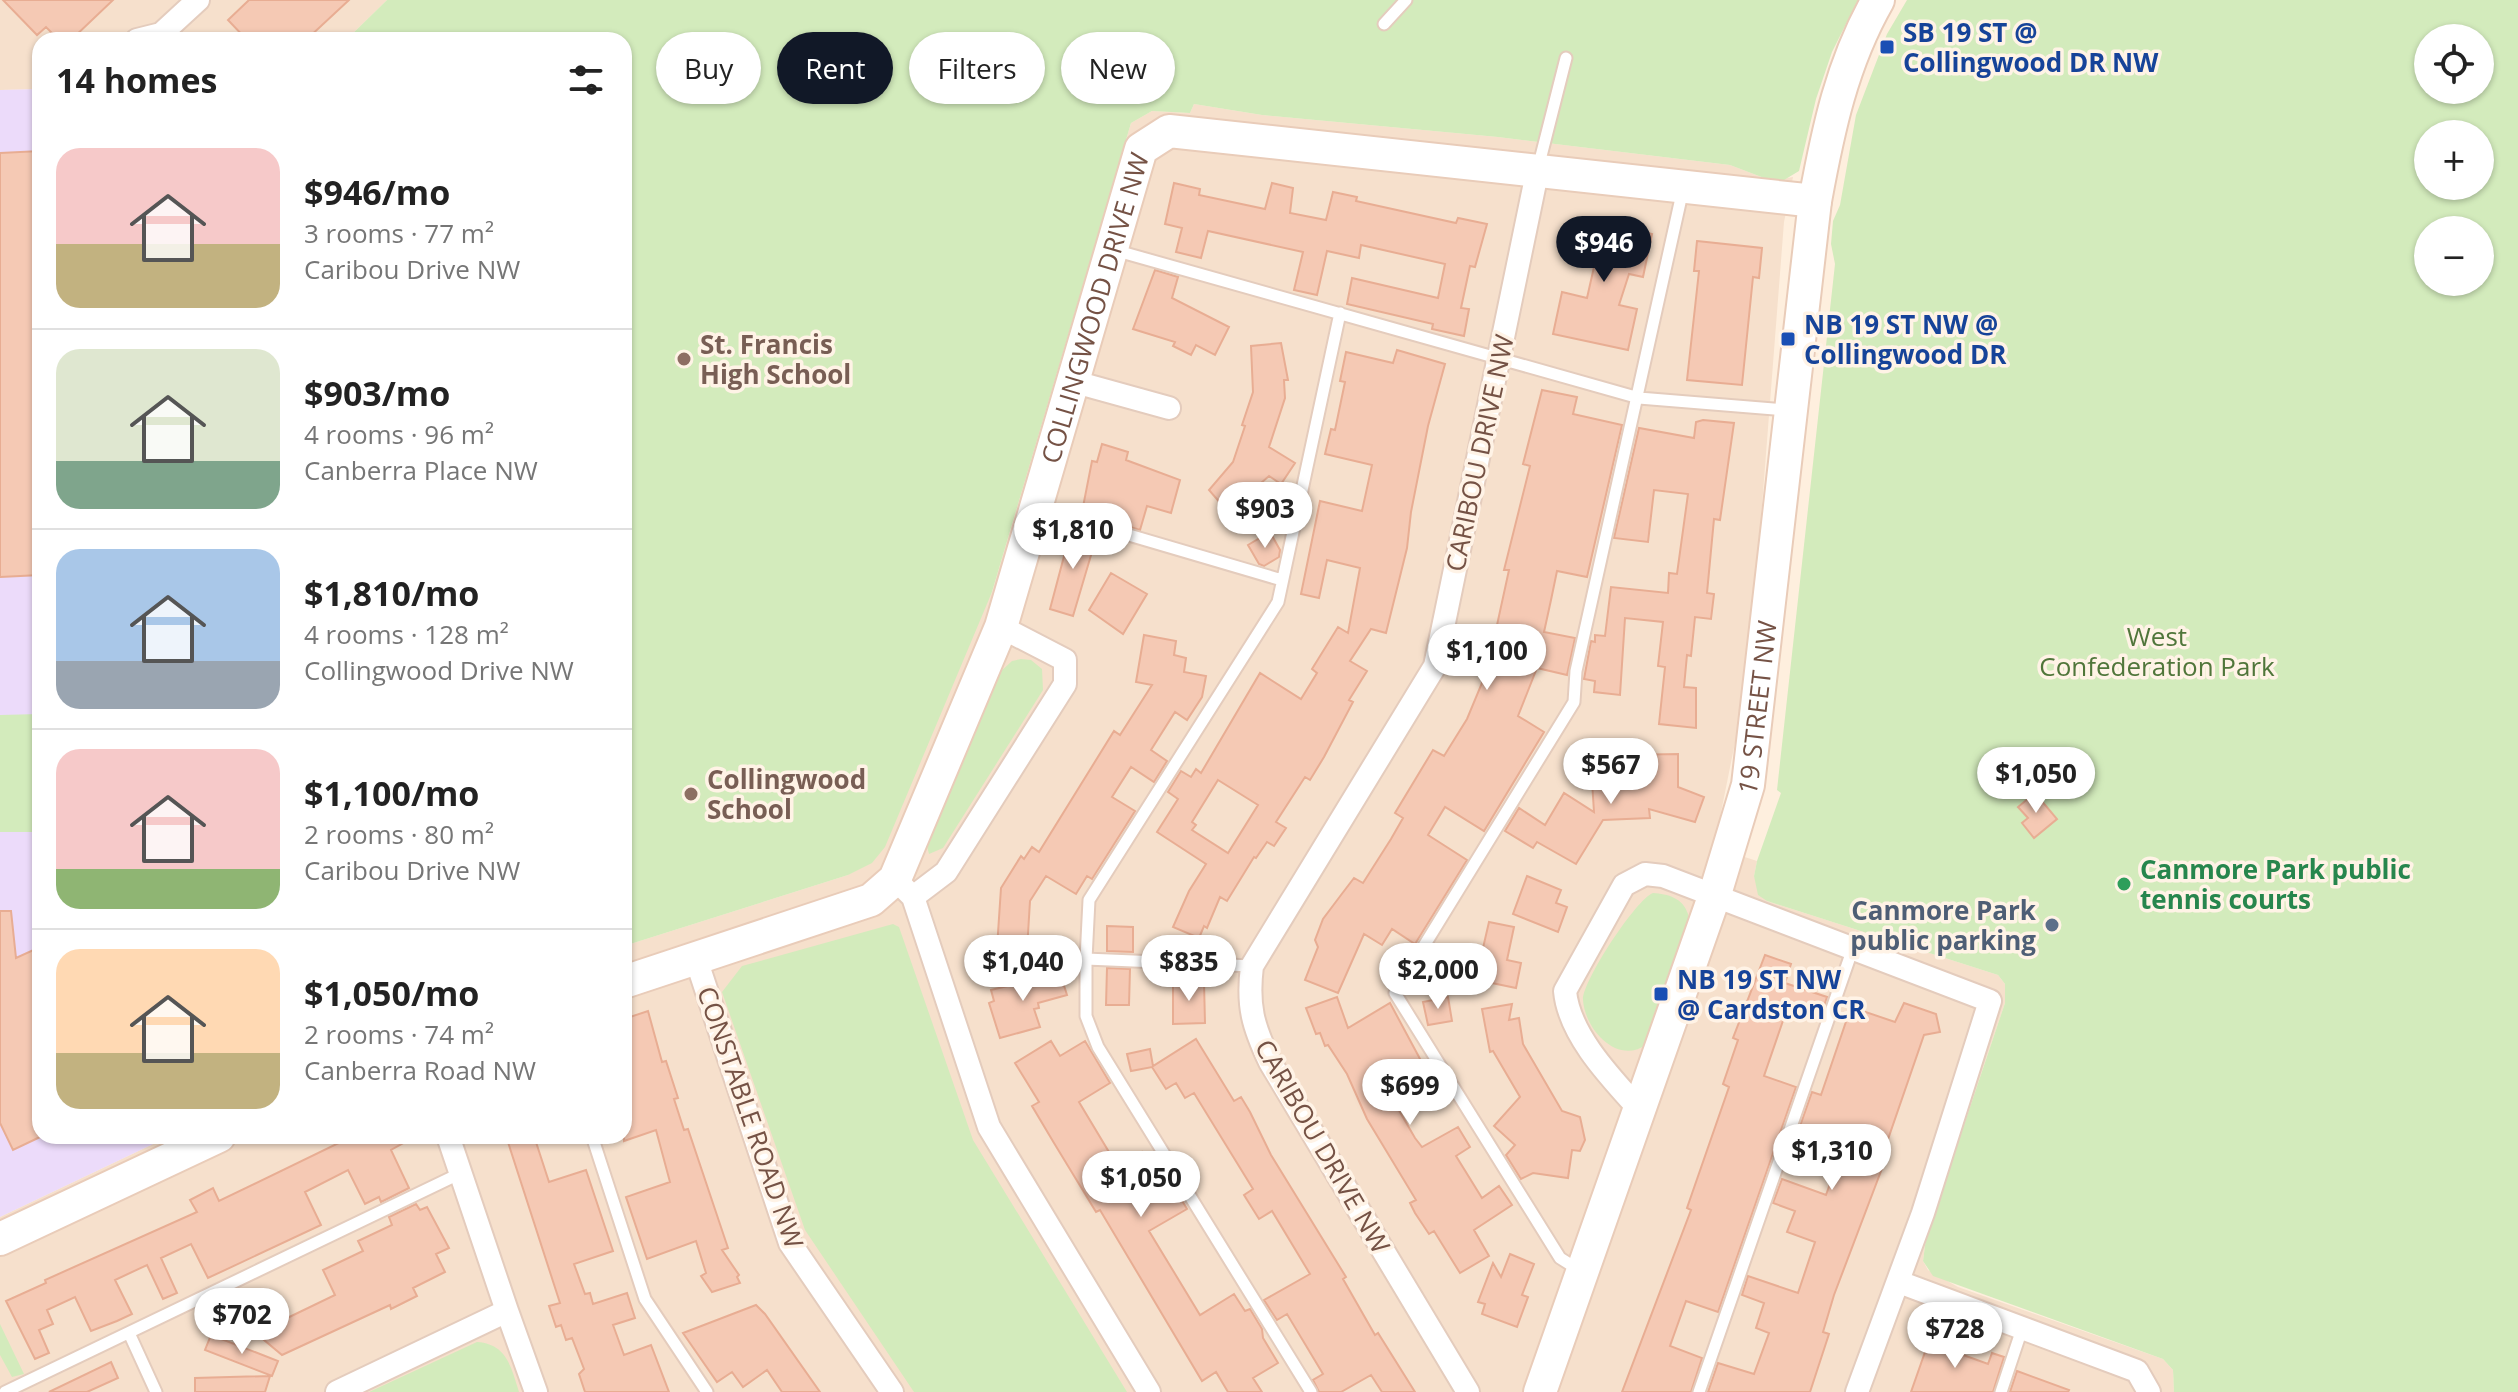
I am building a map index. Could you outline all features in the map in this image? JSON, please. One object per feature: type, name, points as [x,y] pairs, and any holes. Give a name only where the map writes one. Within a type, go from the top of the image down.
[{"type":"street","points":[[163,32],[198,0]]},
{"type":"street","name":"19 STREET NW","points":[[1540,1392],[1715,894],[1748,785],[1815,201],[1829,126],[1842,81],[1863,27],[1878,0]]},
{"type":"street","name":"COLLINGWOOD DRIVE NW","points":[[904,888],[1001,627],[1034,507],[1114,250],[1141,149],[1169,131],[1815,201]]},
{"type":"street","name":"CARIBOU DRIVE NW","points":[[1468,1392],[1270,1062],[1256,1032],[1248,999],[1252,966],[1435,666],[1537,173]]},
{"type":"street","points":[[1075,382],[1169,408]]},
{"type":"street","points":[[632,979],[946,872],[1065,684],[1065,660],[1001,627]]},
{"type":"street","points":[[1640,1110],[1614,1082],[1571,1019],[1565,991],[1572,973],[1624,885],[1634,876],[1663,876],[1715,894],[1990,1001],[1899,1282],[1857,1392]]},
{"type":"street","points":[[904,888],[989,1127],[1149,1392]]},
{"type":"street","name":"CONSTABLE ROAD NW","points":[[696,959],[790,1243],[892,1392]]},
{"type":"street","points":[[0,1239],[202,1144]]},
{"type":"street","points":[[451,1144],[536,1392]]},
{"type":"street","points":[[1899,1282],[2137,1371],[2149,1392]]},
{"type":"street","points":[[337,1392],[507,1311]]},
{"type":"lane","points":[[1384,24],[1406,0]]},
{"type":"lane","points":[[1537,173],[1566,58]]},
{"type":"lane","points":[[1582,1272],[1560,1258],[1395,993],[1574,702],[1576,671],[1639,398],[1683,188]]},
{"type":"lane","points":[[1114,250],[1498,361],[1639,398],[1792,410]]},
{"type":"lane","points":[[1311,1392],[1098,1047],[1086,1016],[1086,959],[1089,900],[1278,602],[1340,313]]},
{"type":"lane","points":[[1034,507],[1282,580]]},
{"type":"lane","points":[[1699,1392],[1853,948]]},
{"type":"lane","points":[[1086,959],[1252,966]]},
{"type":"lane","points":[[595,1144],[645,1299],[707,1392]]},
{"type":"lane","points":[[5,1392],[461,1173]]},
{"type":"lane","points":[[2001,1392],[2022,1329]]},
{"type":"lane","points":[[129,1333],[156,1392]]},
{"type":"shaded area","points":[[0,0],[387,0],[354,32],[32,32],[32,89],[0,90]]},
{"type":"shaded area","points":[[32,89],[32,1144],[153,1144],[0,1217],[0,90]]},
{"type":"shaded area","points":[[1194,104],[1262,115],[1498,137],[1730,165],[1772,181],[1793,177],[1784,222],[1749,673],[1714,847],[1757,861],[1754,876],[1767,901],[1998,975],[2005,984],[2005,1003],[1926,1238],[1923,1261],[1928,1270],[1958,1287],[2163,1359],[2173,1370],[2174,1392],[0,1392],[0,1217],[153,1144],[632,1144],[632,943],[848,875],[992,592],[1131,123],[1152,111],[1190,113]]},
{"type":"green space","points":[[387,0],[1858,0],[1832,52],[1816,99],[1799,171],[1784,180],[1772,181],[1730,165],[1498,137],[1262,115],[1194,104],[1190,113],[1152,111],[1131,123],[992,592],[885,847],[872,863],[848,875],[632,943],[632,32],[354,32]]},
{"type":"green space","name":"West Confederation Park","points":[[1907,0],[2518,0],[2518,1392],[2174,1392],[2173,1370],[2163,1359],[1933,1276],[1923,1261],[1926,1238],[2005,1003],[2005,984],[1998,975],[1767,901],[1758,895],[1754,876],[1781,793],[1777,790],[1835,264],[1831,244],[1833,221],[1840,205],[1856,115],[1887,34]]},
{"type":"green space","points":[[1031,660],[1042,669],[1043,690],[943,848],[929,854],[926,842],[999,673],[1012,661]]},
{"type":"green space","points":[[32,714],[32,832],[0,832],[0,715]]},
{"type":"green space","points":[[1653,893],[1679,901],[1688,914],[1688,924],[1647,1044],[1625,1051],[1605,1042],[1596,1033],[1583,1000],[1591,977],[1611,942],[1635,910]]},
{"type":"green space","points":[[893,924],[899,927],[973,1140],[1127,1392],[914,1392],[805,1230],[722,992],[742,966]]},
{"type":"green space","points":[[0,1324],[24,1374],[12,1377],[0,1355]]},
{"type":"green space","points":[[477,1342],[501,1352],[510,1366],[519,1392],[369,1392]]},
{"type":"building","points":[[3,0],[113,0],[79,32],[51,32],[46,27],[40,32],[34,32]]},
{"type":"building","points":[[249,0],[349,0],[315,32],[239,32],[228,20]]},
{"type":"building","points":[[32,151],[32,575],[0,577],[0,153]]},
{"type":"building","points":[[1174,183],[1200,189],[1199,195],[1265,209],[1272,183],[1293,188],[1290,213],[1326,220],[1333,192],[1357,197],[1356,201],[1456,223],[1458,218],[1487,224],[1475,267],[1470,266],[1461,308],[1469,309],[1464,336],[1432,329],[1433,324],[1347,304],[1352,278],[1438,298],[1445,264],[1361,245],[1359,258],[1327,251],[1317,295],[1294,290],[1303,252],[1208,231],[1201,258],[1176,252],[1182,228],[1165,224]]},
{"type":"building","points":[[1579,218],[1652,234],[1643,277],[1629,274],[1619,305],[1637,309],[1628,350],[1553,334],[1562,292],[1587,298],[1594,267],[1570,262]]},
{"type":"building","points":[[1697,241],[1762,248],[1759,278],[1753,277],[1742,385],[1687,380],[1699,271],[1694,271]]},
{"type":"building","points":[[1155,270],[1178,277],[1172,298],[1229,327],[1215,355],[1196,345],[1191,355],[1173,346],[1175,342],[1133,329]]},
{"type":"building","points":[[1281,343],[1288,380],[1284,380],[1285,398],[1269,447],[1295,463],[1281,484],[1269,476],[1228,512],[1209,490],[1233,462],[1245,426],[1242,425],[1253,392],[1251,346]]},
{"type":"building","points":[[1397,350],[1445,364],[1428,426],[1407,548],[1386,633],[1371,629],[1350,661],[1367,671],[1349,700],[1353,702],[1324,757],[1310,780],[1305,777],[1276,822],[1286,828],[1274,846],[1267,842],[1254,857],[1227,901],[1220,897],[1207,928],[1204,926],[1199,938],[1173,927],[1189,891],[1206,864],[1157,832],[1178,799],[1168,792],[1181,771],[1191,777],[1196,769],[1201,773],[1260,673],[1301,699],[1317,673],[1312,669],[1338,627],[1348,633],[1360,568],[1327,560],[1319,598],[1301,594],[1320,501],[1362,511],[1372,465],[1325,454],[1331,429],[1335,430],[1345,382],[1340,381],[1346,352],[1393,363]],"holes":[[[1218,780],[1258,805],[1228,853],[1192,830],[1196,825],[1192,822]]]},
{"type":"building","points":[[1542,390],[1577,397],[1573,414],[1622,425],[1587,577],[1557,571],[1544,632],[1575,638],[1567,675],[1537,668],[1518,716],[1544,732],[1484,831],[1445,807],[1428,835],[1467,860],[1415,944],[1392,929],[1382,945],[1364,934],[1338,993],[1305,980],[1318,947],[1315,940],[1323,919],[1354,878],[1363,883],[1403,818],[1395,813],[1433,750],[1444,756],[1467,719],[1487,671],[1509,570],[1504,570],[1530,466],[1523,464]]},
{"type":"building","points":[[1696,422],[1734,423],[1720,520],[1714,519],[1707,593],[1714,594],[1711,619],[1695,617],[1691,656],[1687,655],[1684,687],[1696,688],[1696,728],[1659,724],[1665,667],[1658,666],[1663,622],[1625,618],[1620,695],[1594,692],[1595,681],[1584,679],[1591,641],[1595,642],[1595,635],[1605,636],[1611,587],[1668,593],[1669,573],[1677,574],[1688,494],[1654,490],[1648,542],[1614,538],[1639,428],[1694,438]]},
{"type":"building","points":[[1102,444],[1128,452],[1126,460],[1180,480],[1171,513],[1147,506],[1140,530],[1082,512],[1092,461],[1097,462]]},
{"type":"building","points":[[1071,530],[1097,535],[1073,616],[1050,609]]},
{"type":"building","points":[[1270,532],[1280,550],[1279,557],[1264,566],[1259,564],[1248,545]]},
{"type":"building","points":[[1111,573],[1147,594],[1123,634],[1089,610]]},
{"type":"building","points":[[1144,635],[1176,641],[1174,655],[1186,658],[1184,672],[1206,676],[1202,697],[1187,720],[1175,712],[1151,750],[1167,761],[1154,782],[1131,767],[1112,797],[1135,811],[1092,879],[1087,876],[1076,894],[1046,876],[1030,901],[1027,950],[997,948],[1001,888],[1021,856],[1024,859],[1032,847],[1039,852],[1114,731],[1120,735],[1152,685],[1136,682]]},
{"type":"building","points":[[1678,754],[1678,787],[1704,797],[1695,822],[1649,809],[1650,818],[1603,820],[1576,864],[1537,842],[1533,848],[1505,831],[1519,808],[1545,825],[1564,793],[1594,812],[1592,781],[1624,779],[1623,755]]},
{"type":"building","points":[[2035,793],[2057,819],[2034,838],[2022,823],[2028,818],[2018,807]]},
{"type":"building","points":[[1527,876],[1561,890],[1556,903],[1567,907],[1558,932],[1513,914]]},
{"type":"building","points":[[0,911],[11,911],[16,958],[32,951],[32,1141],[13,1150],[0,1123]]},
{"type":"building","points":[[1489,922],[1514,927],[1507,960],[1521,963],[1516,988],[1463,977],[1469,945],[1483,948]]},
{"type":"building","points":[[1107,926],[1133,927],[1133,952],[1107,951]]},
{"type":"building","points":[[1765,955],[1791,964],[1785,983],[1827,997],[1819,1021],[1787,1009],[1764,1076],[1796,1087],[1718,1312],[1686,1301],[1670,1346],[1702,1358],[1691,1392],[1622,1392],[1691,1210],[1687,1208],[1729,1087],[1723,1084],[1738,1040],[1733,1038]]},
{"type":"building","points":[[1107,968],[1130,969],[1129,1005],[1106,1005]]},
{"type":"building","points":[[1060,973],[1067,995],[1038,1003],[1039,1008],[1034,1009],[1040,1027],[1000,1038],[989,1003],[994,1001],[991,990]]},
{"type":"building","points":[[1173,982],[1204,982],[1205,1023],[1173,1024]]},
{"type":"building","points":[[1337,997],[1348,1028],[1390,1003],[1434,1085],[1397,1107],[1415,1138],[1422,1147],[1458,1127],[1470,1147],[1456,1156],[1482,1198],[1499,1186],[1512,1205],[1474,1230],[1489,1256],[1460,1273],[1434,1231],[1429,1234],[1415,1213],[1410,1203],[1416,1200],[1367,1119],[1347,1074],[1328,1045],[1325,1046],[1320,1033],[1316,1034],[1306,1008]]},
{"type":"building","points":[[1448,997],[1452,1021],[1428,1025],[1423,1002]]},
{"type":"building","points":[[1904,1003],[1936,1014],[1940,1032],[1924,1035],[1885,1148],[1889,1150],[1834,1295],[1823,1332],[1829,1334],[1810,1392],[1708,1392],[1718,1363],[1754,1374],[1769,1333],[1756,1328],[1764,1303],[1742,1295],[1748,1276],[1798,1293],[1815,1242],[1787,1232],[1795,1211],[1773,1203],[1782,1179],[1826,1195],[1837,1164],[1792,1149],[1812,1092],[1821,1095],[1851,1007],[1895,1022]]},
{"type":"building","points":[[1512,1004],[1509,1020],[1519,1018],[1523,1044],[1562,1111],[1580,1117],[1585,1140],[1580,1151],[1572,1150],[1568,1178],[1533,1173],[1521,1179],[1506,1155],[1515,1145],[1494,1126],[1520,1097],[1493,1051],[1490,1052],[1482,1009]]},
{"type":"building","points":[[648,1011],[662,1062],[666,1061],[678,1098],[674,1099],[684,1130],[688,1129],[728,1248],[722,1250],[739,1275],[740,1283],[712,1292],[701,1276],[706,1273],[696,1241],[647,1259],[626,1197],[670,1182],[656,1130],[632,1138],[632,1016]]},
{"type":"building","points":[[1196,1039],[1234,1101],[1241,1097],[1271,1155],[1346,1277],[1343,1279],[1375,1335],[1378,1333],[1415,1392],[1382,1392],[1371,1375],[1341,1392],[1319,1392],[1313,1380],[1323,1374],[1287,1314],[1277,1320],[1264,1300],[1310,1274],[1272,1211],[1259,1219],[1244,1195],[1253,1189],[1194,1093],[1185,1098],[1176,1083],[1166,1089],[1152,1067],[1131,1071],[1127,1054],[1150,1049],[1153,1066]]},
{"type":"building","points":[[1051,1041],[1060,1056],[1085,1041],[1110,1083],[1079,1102],[1118,1167],[1142,1152],[1166,1191],[1174,1187],[1187,1209],[1149,1231],[1200,1315],[1234,1294],[1245,1311],[1250,1309],[1278,1363],[1253,1378],[1262,1392],[1228,1392],[1216,1372],[1202,1381],[1100,1210],[1096,1212],[1054,1143],[1032,1106],[1039,1102],[1015,1063]]},
{"type":"building","points":[[337,1144],[402,1144],[391,1150],[409,1188],[381,1202],[379,1197],[365,1204],[348,1170],[305,1192],[321,1225],[208,1278],[191,1244],[161,1258],[177,1293],[163,1299],[147,1265],[115,1280],[132,1314],[117,1321],[91,1331],[75,1297],[47,1310],[53,1324],[39,1330],[49,1353],[35,1359],[6,1301],[46,1283],[45,1280],[197,1212],[190,1200],[213,1188],[219,1201]]},
{"type":"building","points":[[509,1144],[537,1144],[549,1182],[586,1170],[613,1251],[574,1264],[585,1294],[590,1293],[593,1304],[627,1293],[635,1318],[613,1325],[624,1355],[651,1345],[669,1392],[585,1392],[579,1374],[584,1369],[572,1338],[566,1340],[561,1325],[556,1327],[549,1306],[560,1303]]},
{"type":"building","points":[[416,1204],[420,1210],[427,1207],[449,1248],[436,1254],[445,1272],[413,1288],[417,1296],[391,1309],[390,1305],[282,1355],[227,1309],[238,1296],[257,1312],[261,1306],[279,1322],[335,1295],[323,1270],[363,1251],[358,1241],[392,1225],[389,1217]]},
{"type":"building","points":[[1510,1254],[1534,1264],[1522,1295],[1528,1297],[1517,1327],[1482,1314],[1485,1304],[1478,1302],[1493,1263],[1501,1277]]},
{"type":"building","points":[[756,1305],[820,1392],[782,1392],[767,1370],[743,1387],[732,1372],[717,1382],[683,1333]]},
{"type":"building","points":[[211,1335],[278,1361],[272,1376],[205,1350]]},
{"type":"building","points":[[1931,1335],[1957,1344],[1955,1352],[1988,1364],[1992,1353],[2004,1357],[1993,1392],[1911,1392]]},
{"type":"building","points":[[111,1362],[118,1378],[87,1392],[49,1392]]},
{"type":"building","points":[[2017,1371],[2069,1390],[2010,1392]]},
{"type":"building","points":[[270,1376],[265,1392],[195,1392],[195,1378]]},
{"type":"place","name":"SB 19 ST @ Collingwood DR NW","points":[[1887,47]]},
{"type":"place","name":"NB 19 ST NW @ Collingwood DR","points":[[1788,339]]},
{"type":"place","name":"St. Francis High School","points":[[684,359]]},
{"type":"place","name":"Collingwood School","points":[[691,794]]},
{"type":"place","name":"Canmore Park public tennis courts","points":[[2124,884]]},
{"type":"place","name":"Canmore Park public parking","points":[[2052,925]]},
{"type":"place","name":"NB 19 ST NW @ Cardston CR","points":[[1661,994]]}]
